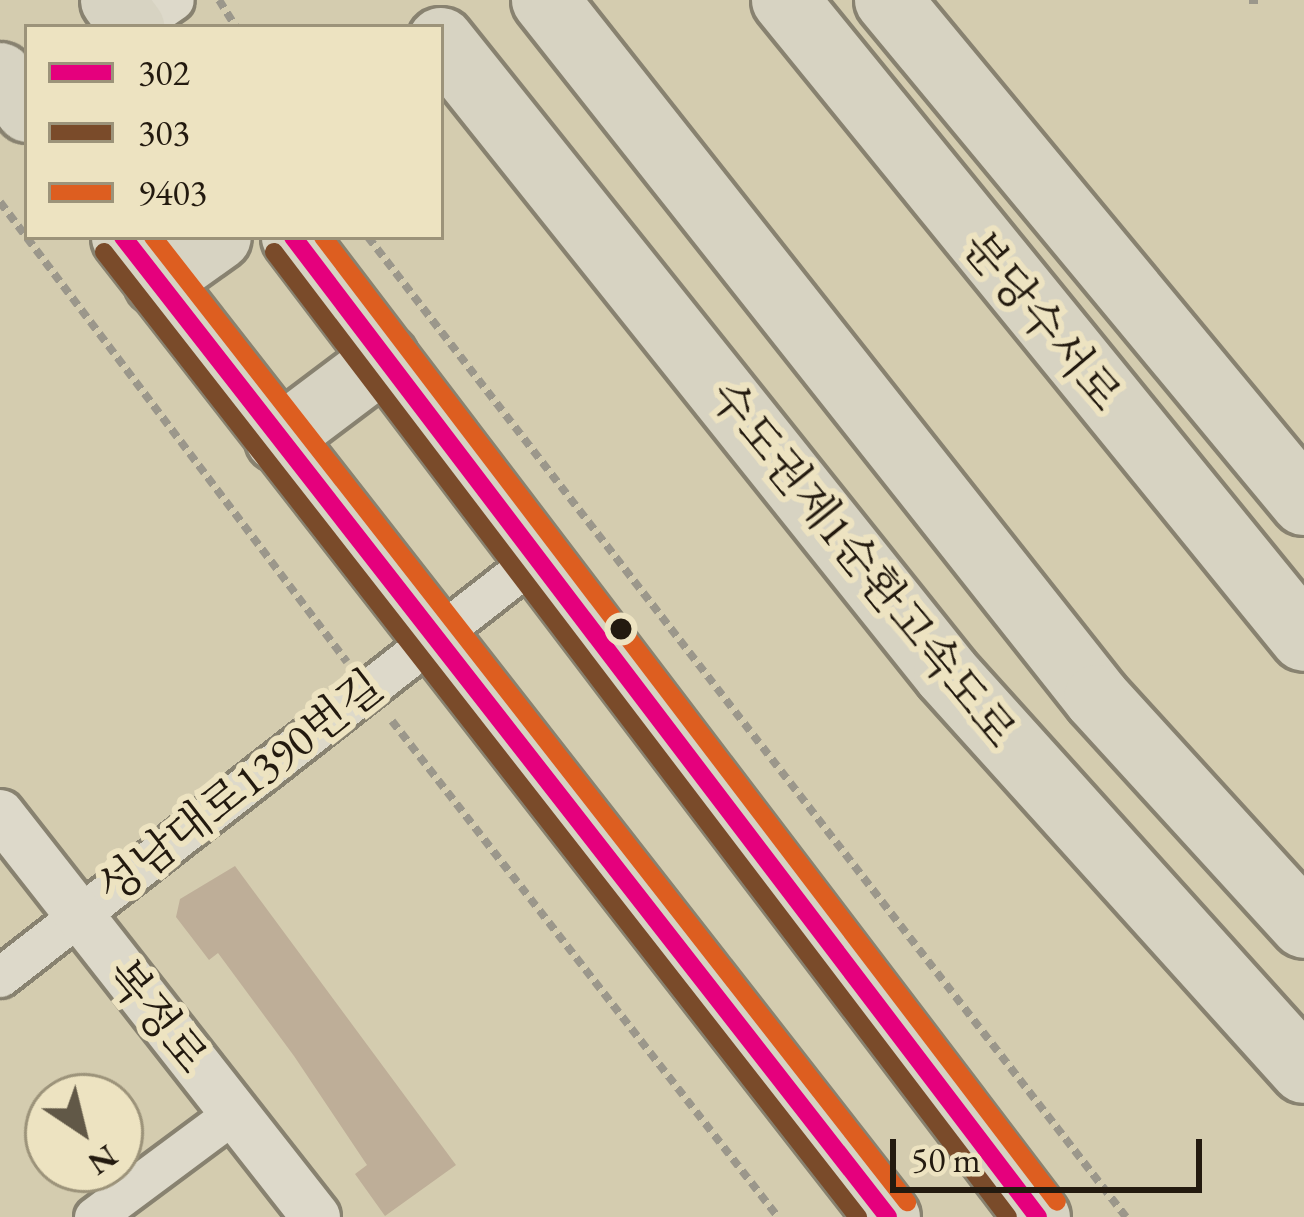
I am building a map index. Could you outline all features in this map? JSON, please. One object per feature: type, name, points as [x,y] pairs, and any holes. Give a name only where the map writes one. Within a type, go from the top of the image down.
[{"type":"highway","points":[[409,0],[428,24]]},
{"type":"highway","points":[[545,0],[1096,698],[1304,925]]},
{"type":"highway","name":"분당수서로","points":[[785,0],[1304,638]]},
{"type":"highway","name":"분당수서로","points":[[888,0],[1304,502]]},
{"type":"highway","name":"수도권제1순환고속도로","points":[[444,45],[946,674],[1304,1070]]},
{"type":"main road","points":[[112,0],[132,24]]},
{"type":"main road","points":[[0,74],[24,106]]},
{"type":"main road","points":[[208,240],[140,259],[888,1217]]},
{"type":"main road","points":[[295,240],[1038,1217]]},
{"type":"main road","points":[[277,439],[386,357]]},
{"type":"street","points":[[138,24],[174,0]]},
{"type":"street","name":"성남대로1390번길","points":[[0,976],[538,556]]},
{"type":"street","name":"복정로","points":[[0,814],[316,1217]]},
{"type":"street","points":[[94,1217],[234,1113]]},
{"type":"path","points":[[1249,0],[1263,0]]},
{"type":"path","points":[[370,240],[1126,1217]]},
{"type":"building","points":[[235,866],[456,1165],[385,1216],[355,1174],[367,1165],[294,1056],[218,953],[209,960],[176,917],[180,899]]},
{"type":"transit line","name":"302","points":[[125,240],[888,1217]]},
{"type":"transit line","name":"9403","points":[[155,240],[907,1202]]},
{"type":"transit line","name":"302","points":[[295,240],[1038,1217]]},
{"type":"transit line","name":"9403","points":[[325,240],[1057,1202]]},
{"type":"transit line","name":"303","points":[[104,252],[858,1217]]},
{"type":"transit line","name":"303","points":[[274,252],[1008,1217]]}]
